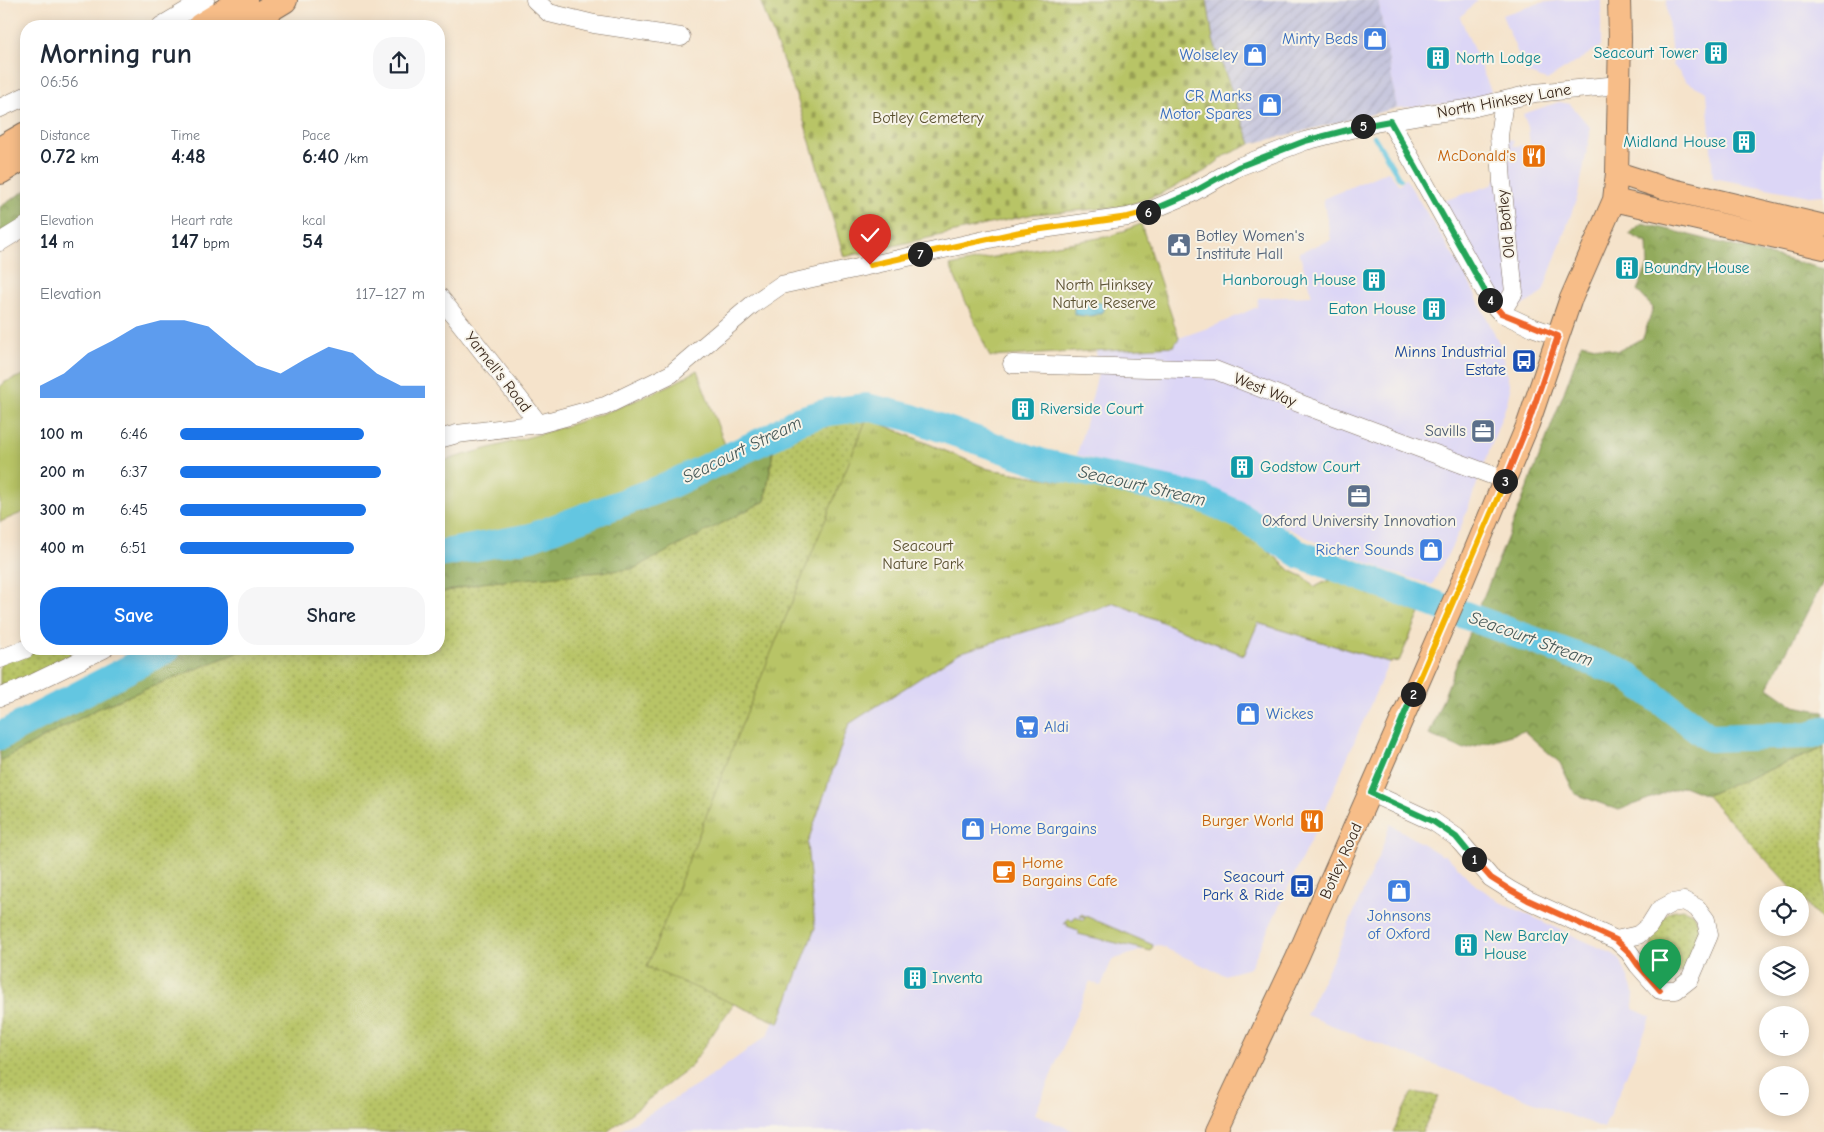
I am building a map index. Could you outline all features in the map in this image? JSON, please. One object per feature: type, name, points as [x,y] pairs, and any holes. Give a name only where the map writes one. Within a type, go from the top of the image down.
[{"type":"highway","points":[[211,20],[244,0]]},
{"type":"highway","points":[[251,20],[284,0]]},
{"type":"highway","points":[[0,150],[20,138]]},
{"type":"highway","points":[[0,171],[20,159]]},
{"type":"main road","points":[[1505,480],[1528,424],[1581,274],[1614,200],[1618,173],[1619,0]]},
{"type":"main road","points":[[1618,173],[1664,188],[1824,226]]},
{"type":"main road","points":[[1614,200],[1824,248]]},
{"type":"main road","name":"Botley Road","points":[[1215,1132],[1278,1001],[1371,793],[1505,480]]},
{"type":"street","points":[[171,20],[205,0]]},
{"type":"street","points":[[535,0],[549,13],[594,24],[681,37]]},
{"type":"street","name":"North Hinksey Lane","points":[[445,437],[457,434],[538,424],[606,406],[671,374],[752,305],[781,285],[1020,232],[1128,217],[1190,194],[1238,167],[1305,141],[1390,121],[1468,109],[1535,94],[1619,85]]},
{"type":"street","points":[[0,108],[20,99]]},
{"type":"street","name":"Old Botley","points":[[1501,313],[1514,292],[1499,136],[1504,101]]},
{"type":"street","points":[[1390,121],[1491,302],[1501,313],[1558,336]]},
{"type":"street","points":[[0,242],[20,230]]},
{"type":"street","name":"Yarnell's Road","points":[[445,304],[538,424]]},
{"type":"street","name":"West Way","points":[[1012,364],[1215,370],[1505,480]]},
{"type":"street","points":[[0,659],[20,651]]},
{"type":"street","points":[[0,697],[19,690],[92,655]]},
{"type":"street","points":[[1371,793],[1434,822],[1456,837],[1491,878],[1510,890],[1616,940],[1629,952],[1660,990],[1676,990],[1690,979],[1709,935],[1706,920],[1697,908],[1684,901],[1659,910],[1649,926],[1638,935],[1616,940]]},
{"type":"shaded area","points":[[1207,0],[1378,0],[1397,108],[1251,144],[1213,40]]},
{"type":"shaded area","points":[[1378,0],[1478,0],[1460,17],[1491,91],[1466,102],[1397,108]]},
{"type":"shaded area","points":[[1563,0],[1601,0],[1601,46],[1547,80],[1526,73],[1502,15],[1540,3]]},
{"type":"shaded area","points":[[1666,0],[1824,0],[1824,195],[1809,196],[1713,178],[1707,92],[1687,82],[1673,65]]},
{"type":"shaded area","points":[[1559,102],[1570,104],[1590,127],[1590,135],[1578,195],[1542,294],[1518,308],[1493,292],[1443,201],[1492,185],[1503,168],[1500,138],[1514,140],[1513,146],[1530,145],[1528,127],[1523,114]]},
{"type":"shaded area","points":[[1388,171],[1399,185],[1405,178],[1466,276],[1501,347],[1510,389],[1507,403],[1459,532],[1432,585],[1383,569],[1323,545],[1202,488],[1077,455],[1098,374],[1096,351],[1174,346],[1179,338],[1219,324],[1257,307],[1258,298],[1312,296],[1299,252],[1331,240],[1323,199]]},
{"type":"shaded area","points":[[1115,603],[1244,655],[1258,623],[1389,662],[1320,820],[1250,968],[1224,975],[1158,945],[1112,960],[1101,986],[1090,981],[1035,1114],[1076,1132],[618,1132],[703,1082],[768,1035],[815,928],[807,844],[849,724],[959,653]]},
{"type":"shaded area","points":[[1390,824],[1441,855],[1446,855],[1472,882],[1498,901],[1613,954],[1621,961],[1634,993],[1633,1009],[1651,1017],[1604,1128],[1306,1015],[1338,949],[1382,848]]},
{"type":"green space","name":"Botley Cemetery","points":[[760,0],[1207,0],[1213,40],[1251,144],[1226,155],[1205,171],[1160,194],[1123,207],[1034,214],[844,257],[798,101]]},
{"type":"green space","points":[[20,194],[20,225],[0,238],[0,207]]},
{"type":"green space","points":[[1642,223],[1824,269],[1824,580],[1768,687],[1795,706],[1824,712],[1824,748],[1706,795],[1683,786],[1619,810],[1575,794],[1560,763],[1524,731],[1464,749],[1429,735],[1545,442],[1582,343],[1618,351],[1643,338],[1653,308],[1637,290],[1648,265],[1647,243],[1629,234]]},
{"type":"green space","name":"North Hinksey Nature Reserve","points":[[1141,224],[1179,338],[1174,346],[990,357],[950,266],[1027,250],[1111,236]]},
{"type":"green space","points":[[697,370],[728,453],[658,482],[497,537],[445,547],[445,460],[590,418],[615,409]]},
{"type":"green space","points":[[20,376],[20,514],[0,522],[0,387],[5,382]]},
{"type":"green space","points":[[867,418],[988,469],[1173,499],[1225,515],[1291,571],[1306,578],[1315,587],[1331,579],[1420,613],[1399,661],[1389,662],[1258,623],[1244,655],[1115,603],[785,671],[761,679],[740,729],[779,1023],[734,1003],[690,1067],[607,1132],[0,1132],[0,761],[101,707],[231,655],[445,655],[445,592],[481,583],[765,501],[774,445],[796,429],[826,420]]},
{"type":"green space","name":"Seacourt Nature Park","points":[[867,418],[988,469],[1173,499],[1225,515],[1291,571],[1306,578],[1315,587],[1331,579],[1420,613],[1399,661],[1389,662],[1258,623],[1244,655],[1115,603],[959,653],[849,724],[807,844],[815,928],[779,1023],[647,967],[740,729]]},
{"type":"green space","points":[[771,437],[774,445],[765,501],[633,569],[481,583],[445,592],[445,553],[531,537],[667,486]]},
{"type":"green space","points":[[20,651],[20,655],[90,655],[0,697],[0,659]]},
{"type":"green space","points":[[158,655],[231,655],[101,707],[0,761],[0,736]]},
{"type":"green space","points":[[1824,748],[1824,923],[1809,907],[1809,886],[1790,886],[1706,795]]},
{"type":"green space","points":[[1683,909],[1694,914],[1701,930],[1683,971],[1671,977],[1664,977],[1657,974],[1649,963],[1652,943],[1658,927],[1667,914],[1671,911]]},
{"type":"green space","points":[[1081,914],[1153,945],[1151,951],[1078,934],[1078,930],[1067,926],[1068,923],[1064,924],[1068,918],[1073,920],[1075,916],[1084,920],[1085,917],[1080,916]]},
{"type":"green space","points":[[1412,1092],[1439,1096],[1422,1132],[1393,1132]]},
{"type":"water","points":[[1094,301],[1104,304],[1104,311],[1089,316],[1074,314],[1074,308],[1078,304]]},
{"type":"waterway","points":[[1374,136],[1400,179]]},
{"type":"waterway","name":"Seacourt Stream","points":[[445,553],[531,537],[667,486],[771,437],[797,421],[828,412],[867,407],[909,417],[1043,463],[1202,498],[1239,515],[1299,554],[1625,674],[1710,738],[1813,735],[1824,730]]},
{"type":"waterway","name":"Seacourt Stream","points":[[0,736],[155,655]]},
{"type":"place","name":"Minty Beds","points":[[1375,39]]},
{"type":"place","name":"Seacourt Tower","points":[[1716,53]]},
{"type":"place","name":"Wolseley","points":[[1255,55]]},
{"type":"place","name":"North Lodge","points":[[1438,58]]},
{"type":"place","name":"CR Marks Motor Spares","points":[[1270,105]]},
{"type":"place","name":"Midland House","points":[[1744,142]]},
{"type":"place","name":"McDonald's","points":[[1534,156]]},
{"type":"place","name":"Botley Women's Institute Hall","points":[[1179,245]]},
{"type":"place","name":"Boundry House","points":[[1627,268]]},
{"type":"place","name":"Hanborough House","points":[[1374,280]]},
{"type":"place","name":"Eaton House","points":[[1434,309]]},
{"type":"place","name":"Minns Industrial Estate","points":[[1524,361]]},
{"type":"place","name":"Riverside Court","points":[[1023,409]]},
{"type":"place","name":"Savills","points":[[1483,431]]},
{"type":"place","name":"Godstow Court","points":[[1242,467]]},
{"type":"place","name":"Oxford University Innovation","points":[[1359,496]]},
{"type":"place","name":"Richer Sounds","points":[[1431,550]]},
{"type":"place","name":"Wickes","points":[[1248,714]]},
{"type":"place","name":"Aldi","points":[[1027,727]]},
{"type":"place","name":"Burger World","points":[[1312,821]]},
{"type":"place","name":"Home Bargains","points":[[973,829]]},
{"type":"place","name":"Home Bargains Cafe","points":[[1004,872]]},
{"type":"place","name":"Seacourt Park & Ride","points":[[1302,886]]},
{"type":"place","name":"Johnsons of Oxford","points":[[1399,891]]},
{"type":"place","name":"New Barclay House","points":[[1466,945]]},
{"type":"place","name":"Inventa","points":[[915,978]]},
{"type":"route","points":[[870,265],[1020,232],[1128,217],[1149,211],[1190,194],[1238,167],[1305,141],[1390,121],[1491,302],[1501,313],[1529,326],[1558,336],[1528,424],[1460,588],[1371,793],[1434,822],[1456,837],[1491,878],[1510,890],[1616,940],[1629,952],[1660,990]]}]
